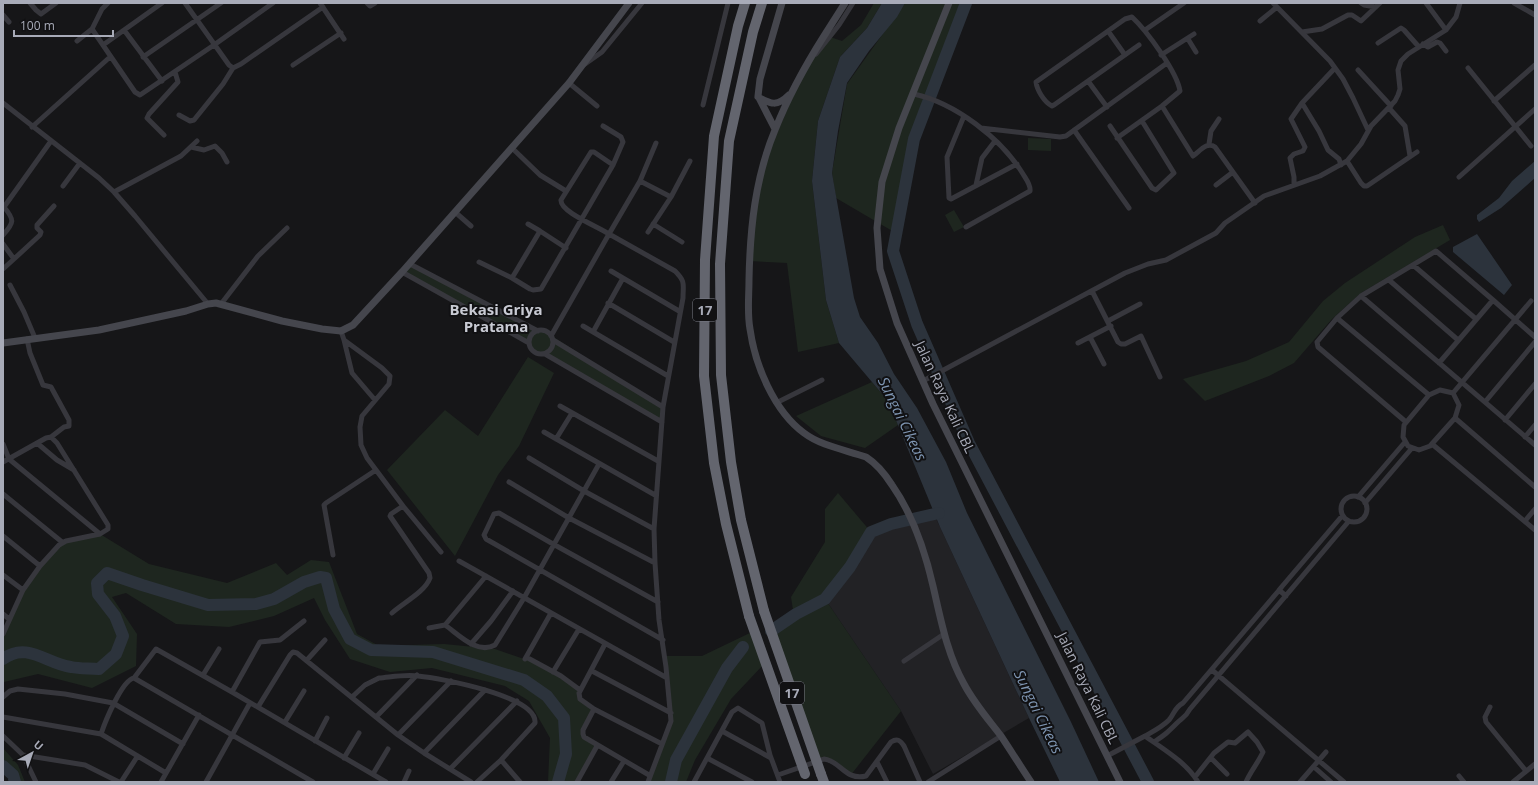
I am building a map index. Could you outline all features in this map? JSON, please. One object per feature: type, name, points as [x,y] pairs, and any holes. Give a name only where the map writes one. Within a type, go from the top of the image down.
[{"type":"highway","name":"17","points":[[745,3],[738,26],[714,136],[705,260],[704,376],[717,478],[726,524],[749,616],[806,778]]},
{"type":"highway","name":"17","points":[[762,3],[753,32],[729,141],[720,264],[721,375],[730,462],[741,520],[764,611],[822,778]]},
{"type":"street","points":[[30,3],[41,14],[56,3]]},
{"type":"street","points":[[77,41],[92,29],[102,9],[108,3]]},
{"type":"street","points":[[103,45],[162,3]]},
{"type":"street","points":[[185,3],[214,45],[233,68]]},
{"type":"street","points":[[143,57],[221,3]]},
{"type":"street","points":[[92,29],[110,57],[138,95],[140,95],[273,3]]},
{"type":"street","points":[[367,3],[370,6],[375,3]]},
{"type":"street","points":[[3,344],[27,339],[99,330],[186,311],[208,304],[221,304],[282,321],[322,329],[341,331],[353,325],[410,264],[569,83],[629,3]]},
{"type":"street","points":[[581,67],[602,52],[642,3]]},
{"type":"street","points":[[703,105],[728,3]]},
{"type":"street","points":[[775,129],[758,96],[760,79],[782,3]]},
{"type":"street","points":[[845,3],[804,69],[775,129],[763,161],[750,242],[749,317],[756,358],[776,403],[788,420],[812,439],[866,457],[873,461],[884,473],[901,498],[918,535],[951,657],[964,685],[1001,736],[1031,782]]},
{"type":"street","points":[[804,69],[839,25],[853,3]]},
{"type":"street","name":"Jalan Raya Kali CBL","points":[[949,3],[914,94],[899,128],[882,182],[877,240],[880,269],[891,306],[903,338],[923,381],[1120,782]]},
{"type":"street","points":[[1145,30],[1184,3]]},
{"type":"street","points":[[1361,3],[1376,7]]},
{"type":"street","points":[[1302,32],[1322,29],[1352,15],[1361,21],[1380,3]]},
{"type":"street","points":[[1426,3],[1446,30]]},
{"type":"street","points":[[923,381],[1125,273],[1148,264],[1166,260],[1204,240],[1216,233],[1225,223],[1271,193],[1320,176],[1347,161],[1361,144],[1368,130],[1390,107],[1398,95],[1400,89],[1398,70],[1401,61],[1446,30],[1456,17],[1460,3]]},
{"type":"street","points":[[1514,3],[1535,15]]},
{"type":"street","points":[[178,115],[190,121],[194,120],[223,84],[233,68],[241,64],[321,5],[344,39]]},
{"type":"street","points":[[1260,21],[1276,5],[1324,54],[1335,68],[1353,98],[1368,130]]},
{"type":"street","points":[[3,15],[9,22]]},
{"type":"street","points":[[1117,138],[1142,121],[1180,91],[1178,83],[1167,63],[1145,30],[1132,17],[1129,17],[1108,31],[1036,82],[1037,88],[1048,104],[1052,106],[1139,45]]},
{"type":"street","points":[[1378,42],[1401,28],[1421,46],[1428,47],[1437,42],[1446,51]]},
{"type":"street","points":[[124,30],[162,81]]},
{"type":"street","points":[[1108,31],[1124,55]]},
{"type":"street","points":[[294,65],[341,33]]},
{"type":"street","points":[[1161,55],[1194,34]]},
{"type":"street","points":[[1188,39],[1196,52]]},
{"type":"street","points":[[32,127],[110,57]]},
{"type":"street","points":[[979,128],[1060,137],[1066,136],[1167,63]]},
{"type":"street","points":[[1494,101],[1535,65]]},
{"type":"street","points":[[1294,186],[1294,177],[1290,158],[1294,154],[1303,151],[1305,147],[1292,121],[1292,118],[1302,103],[1335,68]]},
{"type":"street","points":[[1468,68],[1531,146]]},
{"type":"street","points":[[1358,70],[1405,126],[1410,156]]},
{"type":"street","points":[[164,135],[147,118],[178,82],[175,72]]},
{"type":"street","points":[[1088,82],[1107,106]]},
{"type":"street","points":[[569,83],[597,106]]},
{"type":"street","points":[[758,96],[768,102],[777,104],[793,92]]},
{"type":"street","points":[[914,94],[924,96],[964,116],[995,141],[1017,164],[1030,186],[1030,191],[966,227]]},
{"type":"street","points":[[3,103],[80,163],[114,192],[208,304]]},
{"type":"street","points":[[1302,103],[1319,131],[1328,150],[1339,159],[1341,165]]},
{"type":"street","points":[[1162,106],[1193,156],[1209,144],[1211,132],[1219,119]]},
{"type":"street","points":[[1460,177],[1535,109]]},
{"type":"street","points":[[964,116],[947,157],[949,198],[951,199],[957,197],[976,185],[1017,164]]},
{"type":"street","points":[[1110,126],[1154,190],[1158,189],[1174,173],[1142,121]]},
{"type":"street","points":[[479,262],[533,290],[541,288],[614,165],[623,140],[621,137],[603,126]]},
{"type":"street","points":[[1074,130],[1129,208]]},
{"type":"street","points":[[3,235],[11,226],[12,222],[10,215],[3,207],[51,141]]},
{"type":"street","points":[[114,192],[181,156],[197,141]]},
{"type":"street","points":[[976,185],[982,158],[995,141]]},
{"type":"street","points":[[545,354],[550,350],[552,346],[552,338],[640,180],[656,143]]},
{"type":"street","points":[[1209,144],[1215,147],[1254,203]]},
{"type":"street","points":[[191,147],[204,150],[215,146],[222,153],[227,162]]},
{"type":"street","points":[[512,148],[540,175],[566,190]]},
{"type":"street","points":[[614,165],[594,152],[591,152],[566,190],[561,200],[561,205],[582,220],[676,272],[683,279],[683,298],[663,407],[655,495],[654,529],[658,602],[671,713],[670,725],[649,775],[648,782]]},
{"type":"street","points":[[1347,161],[1361,183],[1364,186],[1367,186],[1417,152]]},
{"type":"street","points":[[648,232],[671,197],[690,161]]},
{"type":"street","points":[[63,186],[80,163]]},
{"type":"street","points":[[1216,185],[1233,172]]},
{"type":"street","points":[[640,180],[671,197]]},
{"type":"street","points":[[3,269],[40,235],[41,232],[37,225],[54,206]]},
{"type":"street","points":[[455,212],[471,226]]},
{"type":"street","points":[[528,224],[566,248]]},
{"type":"street","points":[[653,224],[682,242]]},
{"type":"street","points":[[221,304],[258,256],[287,228]]},
{"type":"street","points":[[512,278],[540,231]]},
{"type":"street","points":[[3,244],[14,259]]},
{"type":"street","points":[[1406,422],[1318,347],[1317,342],[1337,318],[1361,296],[1436,251],[1535,337]]},
{"type":"street","points":[[410,264],[538,331],[545,332],[552,338],[663,407]]},
{"type":"street","points":[[1413,266],[1476,319]]},
{"type":"street","points":[[611,271],[680,311]]},
{"type":"street","points":[[402,272],[529,343],[536,353],[545,354],[662,422]]},
{"type":"street","points":[[593,332],[623,278]]},
{"type":"street","points":[[1389,280],[1458,340]]},
{"type":"street","points":[[10,285],[35,338]]},
{"type":"street","points":[[1092,291],[1118,342],[1125,344],[1141,336],[1160,377]]},
{"type":"street","points":[[1361,296],[1535,445]]},
{"type":"street","points":[[1438,363],[1493,300]]},
{"type":"street","points":[[1453,393],[1531,301]]},
{"type":"street","points":[[608,303],[674,342]]},
{"type":"street","points":[[1078,343],[1090,337],[1109,323],[1140,304]]},
{"type":"street","points":[[1337,318],[1429,395]]},
{"type":"street","points":[[583,326],[668,376]]},
{"type":"street","points":[[341,331],[352,373],[375,400]]},
{"type":"street","points":[[529,343],[532,336],[538,331]]},
{"type":"street","points":[[1090,337],[1104,364]]},
{"type":"street","points":[[3,462],[46,438],[51,437],[64,427],[69,426],[69,420],[51,387],[43,386],[30,353],[27,339]]},
{"type":"street","points":[[344,340],[382,368],[390,376],[389,384],[362,416],[360,427],[363,451],[403,506],[441,552]]},
{"type":"street","points":[[1485,402],[1535,342]]},
{"type":"street","points":[[776,403],[822,380]]},
{"type":"street","points":[[1505,420],[1535,384]]},
{"type":"street","points":[[1440,390],[1453,393],[1459,405],[1455,418],[1430,446],[1419,450],[1408,446],[1403,437],[1404,425],[1406,422],[1429,395],[1440,390]]},
{"type":"street","points":[[560,406],[658,461]]},
{"type":"street","points":[[556,439],[572,413]]},
{"type":"street","points":[[1455,418],[1535,487]]},
{"type":"street","points":[[1525,437],[1535,425]]},
{"type":"street","points":[[544,432],[655,495]]},
{"type":"street","points":[[3,634],[23,590],[40,566],[62,542],[100,534],[108,529],[108,526],[75,471],[57,442],[51,437]]},
{"type":"street","points":[[1358,497],[1406,442]]},
{"type":"street","points":[[3,444],[10,458],[100,534]]},
{"type":"street","points":[[37,444],[57,460],[75,471]]},
{"type":"street","points":[[1432,444],[1535,530]]},
{"type":"street","points":[[1365,503],[1412,448]]},
{"type":"street","points":[[529,458],[584,491],[654,529]]},
{"type":"street","points":[[445,625],[470,644],[487,647],[495,645],[524,598],[599,464]]},
{"type":"street","points":[[333,556],[324,505],[376,470]]},
{"type":"street","points":[[509,482],[569,518],[655,563]]},
{"type":"street","points":[[3,494],[62,542]]},
{"type":"street","points":[[1350,497],[1358,497],[1365,503],[1367,512],[1363,518],[1357,522],[1349,521],[1342,516],[1340,508],[1344,501],[1350,497]]},
{"type":"street","points":[[392,613],[420,591],[430,578],[390,516],[403,506]]},
{"type":"street","points":[[1525,521],[1535,509]]},
{"type":"street","points":[[658,602],[499,513],[494,514],[484,534],[485,538],[663,640]]},
{"type":"street","points":[[1107,756],[1145,736],[1168,721],[1176,708],[1183,703],[1212,670],[1342,516]]},
{"type":"street","points":[[1154,742],[1169,733],[1178,722],[1186,717],[1190,709],[1349,521]]},
{"type":"street","points":[[3,536],[40,566]]},
{"type":"street","points":[[459,561],[667,678]]},
{"type":"street","points":[[3,575],[23,590]]},
{"type":"street","points":[[429,628],[445,625],[486,576]]},
{"type":"street","points":[[1280,589],[1286,596]]},
{"type":"street","points":[[470,644],[491,621],[513,592]]},
{"type":"street","points":[[551,613],[525,658],[553,672],[580,690]]},
{"type":"street","points":[[3,614],[9,619]]},
{"type":"street","points":[[232,692],[260,642],[280,640],[304,621]]},
{"type":"street","points":[[553,672],[579,628]]},
{"type":"street","points":[[904,660],[944,634]]},
{"type":"street","points":[[307,660],[325,640]]},
{"type":"street","points":[[605,644],[592,671],[580,690],[578,695],[580,699],[594,709],[662,744]]},
{"type":"street","points":[[101,734],[113,703],[129,680],[134,678],[156,649],[285,722],[386,782]]},
{"type":"street","points":[[203,676],[219,649]]},
{"type":"street","points":[[258,707],[288,657],[291,653],[295,652],[307,660],[398,735],[450,769],[461,780],[471,782]]},
{"type":"street","points":[[1212,670],[1344,782]]},
{"type":"street","points":[[592,671],[671,713]]},
{"type":"street","points":[[352,697],[374,679],[417,675],[451,681],[485,690],[517,702],[533,716],[535,723],[501,760],[478,782]]},
{"type":"street","points":[[376,717],[417,675]]},
{"type":"street","points":[[134,678],[313,782]]},
{"type":"street","points":[[398,735],[451,681]]},
{"type":"street","points":[[3,697],[10,691],[18,689],[65,694],[113,703],[183,744]]},
{"type":"street","points":[[424,753],[485,690]]},
{"type":"street","points":[[285,722],[304,691]]},
{"type":"street","points":[[450,769],[517,702]]},
{"type":"street","points":[[206,782],[233,736],[250,703]]},
{"type":"street","points":[[1490,707],[1485,717],[1486,722],[1526,771]]},
{"type":"street","points":[[694,782],[732,712],[738,708],[762,723],[771,758],[780,782]]},
{"type":"street","points":[[594,709],[583,730],[583,734],[586,739],[649,775]]},
{"type":"street","points":[[161,782],[199,715]]},
{"type":"street","points":[[3,717],[101,734],[137,757],[166,773]]},
{"type":"street","points":[[315,741],[327,718]]},
{"type":"street","points":[[722,731],[771,758]]},
{"type":"street","points":[[1145,736],[1179,760],[1196,780],[1211,758],[1228,742],[1235,743],[1248,732],[1263,752],[1258,764],[1246,782]]},
{"type":"street","points":[[344,758],[359,733]]},
{"type":"street","points":[[3,736],[23,755],[36,782]]},
{"type":"street","points":[[928,782],[1001,736]]},
{"type":"street","points":[[778,775],[824,759],[831,760],[850,776],[859,778],[866,776],[891,742],[894,740],[899,740],[904,746],[920,782]]},
{"type":"street","points":[[576,782],[597,746]]},
{"type":"street","points":[[373,774],[388,750]]},
{"type":"street","points":[[1300,782],[1326,752]]},
{"type":"street","points":[[23,755],[85,765],[120,782],[137,757]]},
{"type":"street","points":[[707,758],[752,782]]},
{"type":"street","points":[[1211,758],[1227,774]]},
{"type":"street","points":[[501,760],[518,781]]},
{"type":"street","points":[[612,782],[624,761]]},
{"type":"street","points":[[877,762],[887,782]]},
{"type":"street","points":[[1513,782],[1535,764]]},
{"type":"street","points":[[1314,767],[1331,782]]},
{"type":"street","points":[[404,782],[409,771]]},
{"type":"street","points":[[1459,776],[1464,782]]},
{"type":"shaded area","points":[[874,3],[882,3],[867,28],[840,57],[818,121],[812,181],[826,300],[839,343],[798,352],[787,263],[749,261],[761,170],[805,69],[830,37],[842,41],[861,25]]},
{"type":"shaded area","points":[[905,3],[966,3],[918,127],[902,178],[894,232],[836,198],[832,173],[847,84]]},
{"type":"shaded area","points":[[1028,138],[1051,139],[1051,151],[1028,150]]},
{"type":"shaded area","points":[[954,210],[964,227],[954,232],[945,215]]},
{"type":"shaded area","points":[[1443,225],[1450,240],[1361,293],[1332,319],[1294,363],[1269,376],[1205,401],[1183,379],[1246,361],[1289,342],[1323,301],[1345,283],[1415,237]]},
{"type":"shaded area","points":[[410,264],[538,331],[549,334],[663,407],[662,422],[545,354],[535,352],[529,343],[402,272]]},
{"type":"shaded area","points":[[528,357],[554,373],[519,446],[498,475],[455,556],[387,470],[445,410],[478,436]]},
{"type":"shaded area","points":[[872,382],[888,401],[898,425],[865,448],[821,436],[796,416]]},
{"type":"shaded area","points":[[838,493],[871,532],[850,567],[825,599],[901,711],[850,776],[831,760],[816,761],[771,631],[794,616],[791,597],[825,542],[825,509]]},
{"type":"shaded area","points":[[934,514],[1029,718],[933,774],[901,711],[825,599],[850,567],[871,532],[892,523]]},
{"type":"shaded area","points":[[100,534],[149,564],[227,583],[276,563],[287,575],[311,560],[329,562],[357,634],[379,646],[444,644],[495,649],[524,659],[526,657],[580,690],[578,695],[594,709],[583,732],[597,746],[577,782],[548,782],[550,738],[529,701],[505,686],[432,668],[390,672],[350,659],[325,620],[314,598],[274,616],[229,627],[176,624],[126,593],[112,597],[137,634],[136,666],[92,688],[38,674],[4,682],[3,684],[3,634],[23,590],[59,544]]},
{"type":"shaded area","points":[[754,631],[765,663],[731,699],[695,760],[686,782],[646,782],[671,721],[666,656],[702,656]]},
{"type":"shaded area","points":[[3,748],[18,765],[25,782],[15,782],[13,775],[3,767]]},
{"type":"water","name":"Sungai Cikeas","points":[[882,3],[905,3],[897,17],[869,51],[847,83],[832,173],[854,298],[860,317],[878,343],[894,374],[917,408],[946,462],[967,513],[1071,722],[1099,782],[1060,782],[940,527],[888,401],[839,343],[826,300],[812,181],[818,121],[840,57],[867,28]]},
{"type":"water","points":[[1535,161],[1535,178],[1501,208],[1479,222],[1477,215],[1499,198],[1512,181]]},
{"type":"water","points":[[1477,234],[1512,285],[1504,295],[1453,252],[1453,247]]},
{"type":"waterway","points":[[966,3],[914,139],[893,251],[917,324],[969,443],[1148,782]]},
{"type":"waterway","points":[[771,631],[796,614],[825,599],[850,567],[871,532],[891,524],[939,513]]},
{"type":"waterway","points":[[3,659],[20,652],[37,655],[62,665],[78,668],[99,669],[116,654],[123,636],[115,616],[98,594],[97,583],[107,573],[208,605],[256,604],[274,599],[304,582],[320,577],[326,578],[334,609],[350,639],[371,650],[433,652],[524,680],[547,696],[564,718],[566,754],[558,782]]},
{"type":"waterway","points":[[671,782],[676,760],[727,668],[743,647]]},
{"type":"waterway","points":[[3,766],[13,775],[15,782]]},
{"type":"district","name":"Bekasi Griya Pratama","points":[[496,318]]}]
